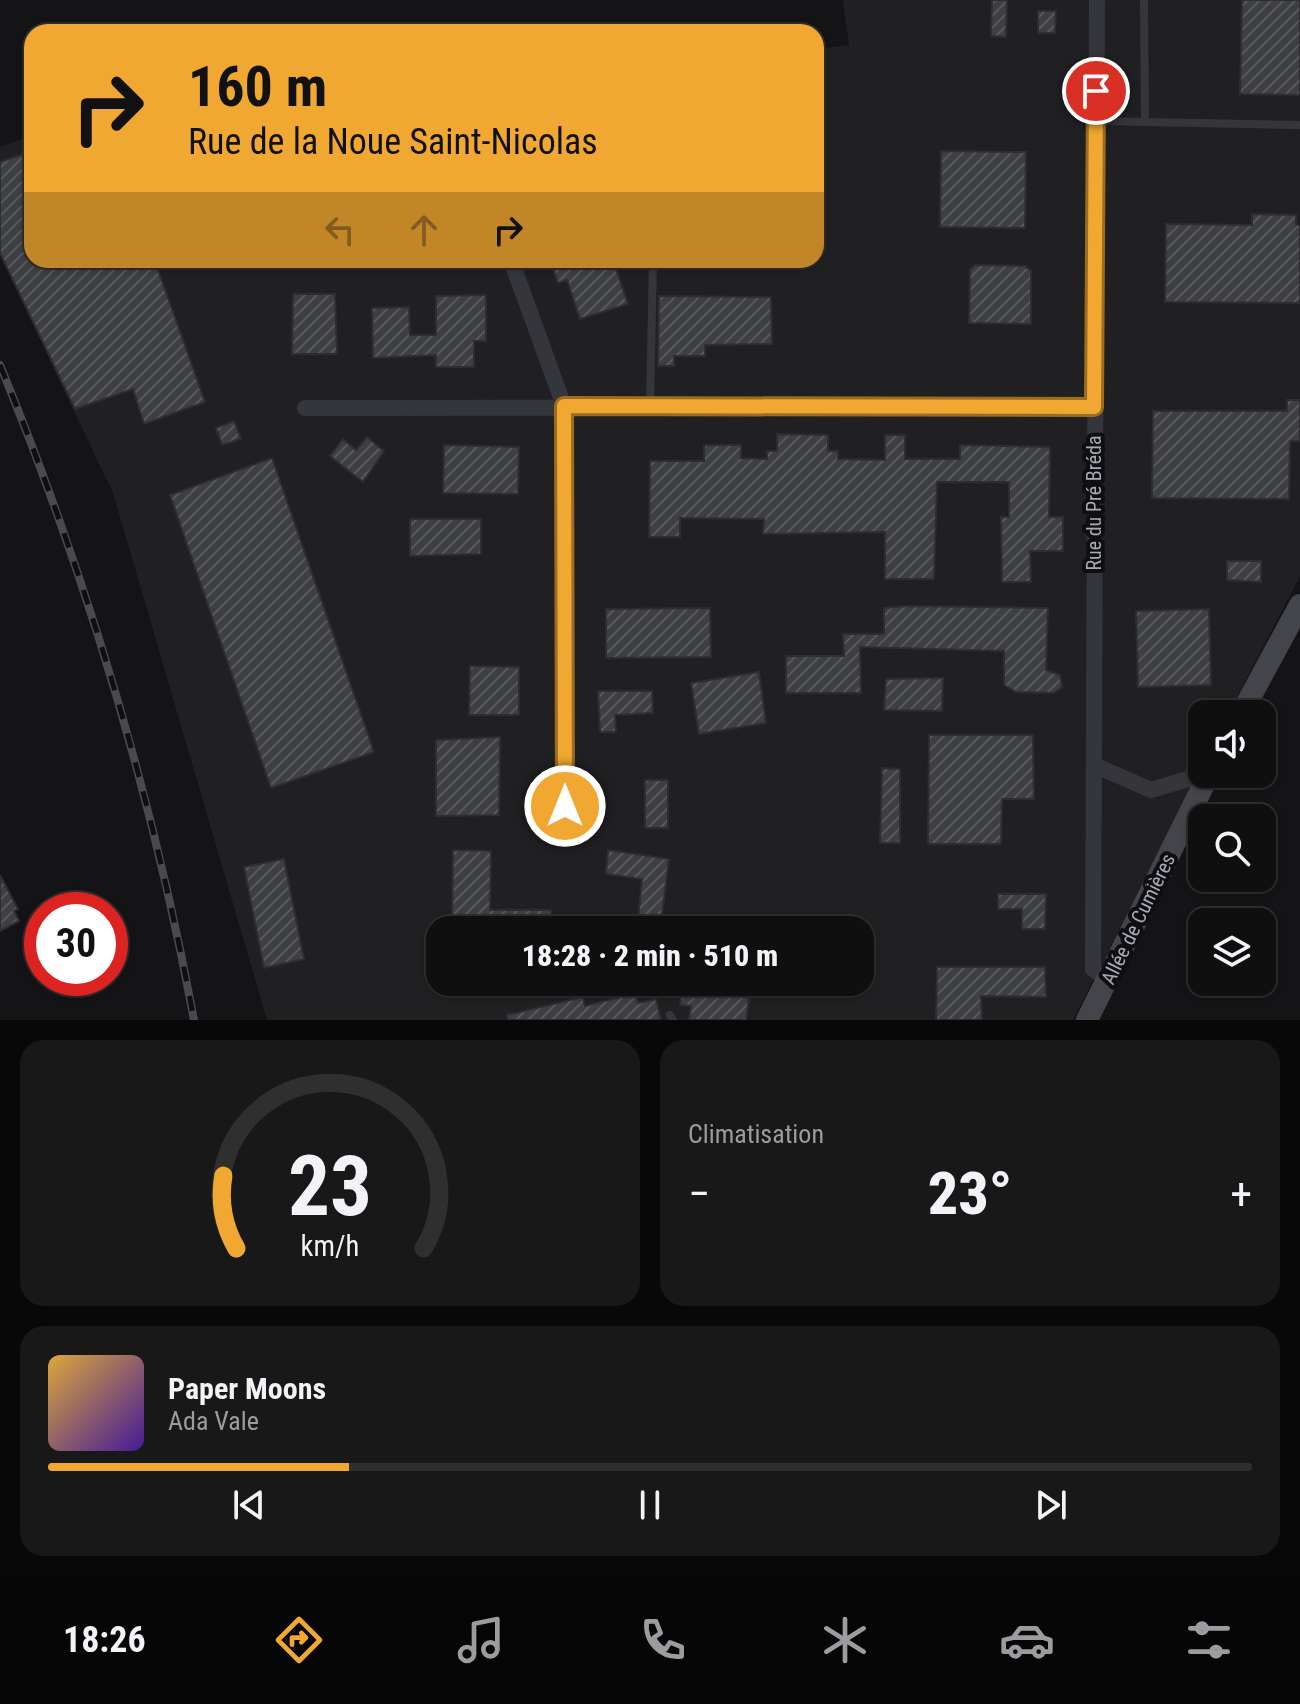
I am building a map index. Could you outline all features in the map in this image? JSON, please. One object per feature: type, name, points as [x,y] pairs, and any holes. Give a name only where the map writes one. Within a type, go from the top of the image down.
[{"type":"main road","points":[[1249,700],[1300,605]]},
{"type":"main road","name":"Allée de Cumières","points":[[1087,1020],[1200,788]]},
{"type":"street","name":"Rue du Pré Bréda","points":[[1097,0],[1093,969],[1109,980]]},
{"type":"street","points":[[514,268],[564,406],[565,806]]},
{"type":"street","points":[[305,408],[1094,407]]},
{"type":"street","points":[[1094,765],[1151,790],[1188,779]]},
{"type":"lane","points":[[1144,0],[1145,121]]},
{"type":"lane","points":[[1096,121],[1300,125]]},
{"type":"lane","points":[[650,406],[653,268]]},
{"type":"shaded area","points":[[843,0],[1300,0],[1300,576],[1235,700],[1188,700],[1188,788],[1191,788],[1073,1020],[267,1020],[113,493],[0,255],[0,147],[24,138],[24,268],[824,268],[824,48],[849,45]]},
{"type":"building","points":[[992,0],[1007,0],[1006,37],[991,36]]},
{"type":"building","points":[[1242,0],[1300,0],[1300,95],[1240,94]]},
{"type":"building","points":[[1038,11],[1056,11],[1055,33],[1038,33]]},
{"type":"building","points":[[941,151],[1026,152],[1025,228],[940,227]]},
{"type":"building","points":[[24,154],[24,268],[157,268],[205,402],[144,424],[133,389],[75,409],[0,253],[0,162]]},
{"type":"building","points":[[1252,214],[1296,215],[1296,225],[1300,225],[1300,303],[1165,302],[1166,224],[1252,225]]},
{"type":"building","points":[[975,265],[1025,266],[1031,271],[1031,324],[969,323],[970,270]]},
{"type":"building","points":[[616,268],[628,304],[580,319],[567,280],[558,283],[553,269]]},
{"type":"building","points":[[293,294],[335,294],[337,354],[292,354]]},
{"type":"building","points":[[486,295],[486,341],[474,341],[474,367],[436,367],[436,355],[373,358],[372,308],[409,307],[410,335],[436,335],[436,296]]},
{"type":"building","points":[[659,296],[771,297],[772,344],[705,345],[705,356],[674,356],[674,366],[658,366]]},
{"type":"building","points":[[1287,400],[1300,400],[1300,441],[1290,441],[1289,499],[1152,498],[1153,411],[1287,411]]},
{"type":"building","points":[[234,421],[241,439],[222,445],[216,428]]},
{"type":"building","points":[[777,434],[828,435],[828,451],[838,451],[838,459],[885,460],[885,435],[905,435],[905,459],[960,459],[960,445],[1050,447],[1049,517],[1063,517],[1063,551],[1030,551],[1031,582],[1002,582],[1001,517],[1009,517],[1009,482],[937,482],[934,579],[885,579],[885,532],[763,534],[764,519],[680,518],[680,537],[649,537],[650,461],[704,461],[704,445],[741,445],[741,458],[767,459],[767,451],[777,451]]},
{"type":"building","points":[[367,437],[384,451],[363,482],[330,456],[343,439],[356,450]]},
{"type":"building","points":[[444,445],[519,447],[518,494],[443,493]]},
{"type":"building","points":[[272,458],[374,752],[271,788],[170,495]]},
{"type":"building","points":[[410,519],[481,519],[481,554],[410,556]]},
{"type":"building","points":[[1227,561],[1261,561],[1261,582],[1227,580]]},
{"type":"building","points":[[710,608],[711,657],[606,658],[606,609]]},
{"type":"building","points":[[884,608],[1048,608],[1046,670],[1060,675],[1062,687],[1054,693],[1016,692],[1004,685],[1004,651],[860,647],[861,693],[786,693],[786,656],[844,656],[843,634],[884,634]]},
{"type":"building","points":[[1209,609],[1211,685],[1138,687],[1136,611]]},
{"type":"building","points":[[470,666],[519,667],[519,715],[469,715]]},
{"type":"building","points":[[759,672],[766,723],[699,734],[691,683]]},
{"type":"building","points":[[943,678],[942,711],[884,710],[886,679]]},
{"type":"building","points":[[598,691],[652,691],[653,713],[615,715],[616,732],[600,732]]},
{"type":"building","points":[[929,735],[1033,735],[1034,799],[1002,799],[1001,844],[928,844]]},
{"type":"building","points":[[500,737],[499,815],[436,816],[436,740]]},
{"type":"building","points":[[882,768],[900,769],[900,843],[880,843]]},
{"type":"building","points":[[645,780],[668,780],[668,828],[645,828]]},
{"type":"building","points":[[453,850],[491,851],[490,910],[551,910],[551,916],[452,916]]},
{"type":"building","points":[[608,850],[669,859],[662,916],[638,916],[642,879],[606,874]]},
{"type":"building","points":[[284,859],[304,959],[264,968],[244,867]]},
{"type":"building","points":[[0,875],[18,909],[14,911],[19,921],[0,931]]},
{"type":"building","points":[[998,894],[1046,894],[1045,929],[1022,929],[1022,909],[998,909]]},
{"type":"building","points":[[937,967],[1045,967],[1046,997],[981,996],[982,1020],[936,1020]]},
{"type":"building","points":[[624,996],[637,996],[638,1003],[656,999],[661,1020],[508,1020],[507,1015],[583,997],[585,1006]]},
{"type":"building","points":[[681,996],[749,996],[746,1020],[689,1020],[691,1006],[680,1005]]},
{"type":"railway","points":[[0,365],[61,525],[114,687],[158,852],[194,1020]]},
{"type":"route","points":[[565,806],[564,406],[1094,407],[1096,91]]}]
